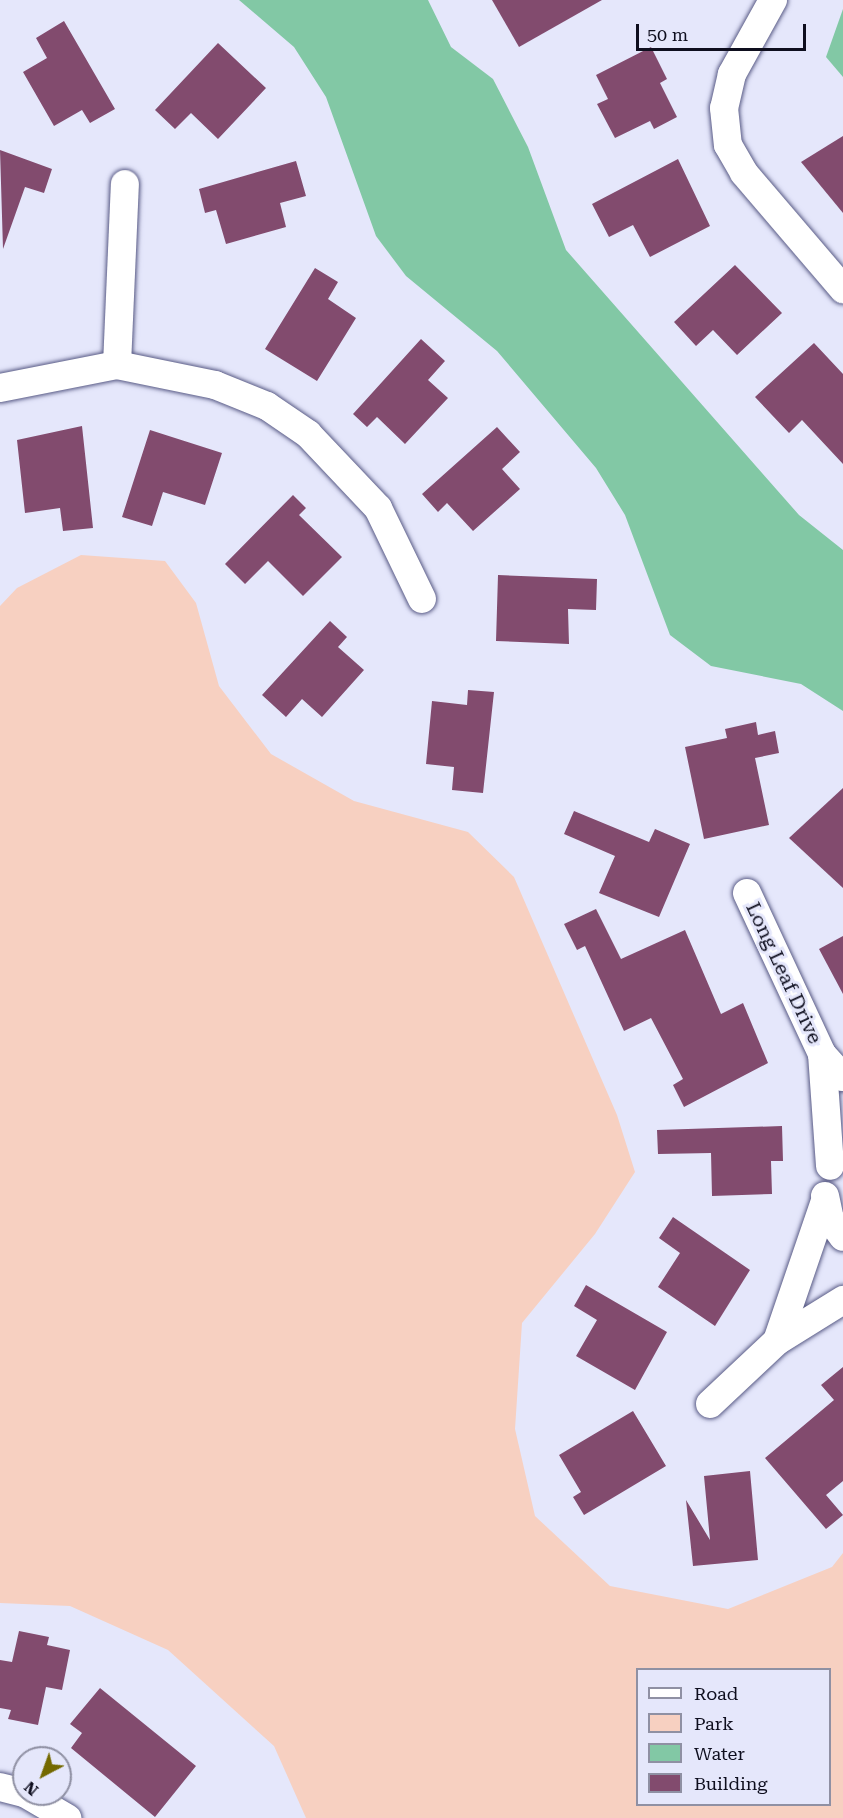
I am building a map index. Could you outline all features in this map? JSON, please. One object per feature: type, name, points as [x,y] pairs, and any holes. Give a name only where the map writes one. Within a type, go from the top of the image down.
[{"type":"street","points":[[773,0],[732,74],[724,108],[728,145],[744,173],[843,290]]},
{"type":"street","points":[[117,365],[125,184]]},
{"type":"street","points":[[0,388],[117,365],[215,385],[267,406],[308,434],[378,508],[422,599]]},
{"type":"street","name":"Long Leaf Drive","points":[[747,893],[822,1054],[836,1157],[825,1201]]},
{"type":"street","name":"Long Leaf Drive","points":[[822,1054],[843,1077]]},
{"type":"street","points":[[825,1201],[843,1237]]},
{"type":"street","points":[[777,1341],[825,1201]]},
{"type":"street","points":[[710,1404],[777,1341],[843,1300]]},
{"type":"street","points":[[46,1806],[67,1818]]},
{"type":"green space","points":[[81,555],[165,561],[196,603],[219,686],[271,754],[354,801],[468,832],[514,877],[617,1115],[635,1172],[595,1234],[522,1323],[515,1429],[535,1516],[610,1586],[728,1609],[832,1567],[843,1553],[843,1818],[306,1818],[274,1746],[168,1650],[70,1606],[0,1603],[0,606],[17,588]]},
{"type":"water","points":[[239,0],[428,0],[451,47],[493,79],[528,147],[566,250],[799,515],[843,550],[843,711],[801,684],[711,666],[670,635],[625,515],[596,468],[497,351],[406,276],[376,236],[326,97],[294,47]]},
{"type":"water","points":[[843,9],[843,77],[826,57]]},
{"type":"building","points":[[492,0],[602,0],[519,47]]},
{"type":"building","points":[[64,21],[115,109],[90,123],[82,110],[54,126],[23,72],[47,58],[36,38]]},
{"type":"building","points":[[218,43],[266,88],[218,139],[191,113],[175,129],[155,110]]},
{"type":"building","points":[[651,47],[667,79],[660,83],[677,117],[654,129],[650,121],[615,138],[597,104],[608,99],[596,75]]},
{"type":"building","points":[[843,136],[843,213],[801,162]]},
{"type":"building","points":[[0,150],[52,169],[44,193],[25,187],[3,249]]},
{"type":"building","points":[[678,159],[710,226],[650,257],[633,225],[609,237],[592,204]]},
{"type":"building","points":[[296,161],[306,196],[280,203],[286,227],[226,244],[216,210],[205,213],[199,189]]},
{"type":"building","points":[[735,265],[782,313],[737,355],[713,330],[696,346],[674,322]]},
{"type":"building","points":[[315,268],[338,282],[328,299],[356,318],[317,381],[265,349]]},
{"type":"building","points":[[421,339],[445,361],[428,380],[448,398],[405,444],[377,417],[367,427],[353,414]]},
{"type":"building","points":[[814,343],[843,374],[843,464],[802,420],[789,433],[755,397]]},
{"type":"building","points":[[82,426],[93,528],[63,531],[60,508],[25,513],[17,440]]},
{"type":"building","points":[[497,427],[520,452],[502,469],[520,489],[473,531],[447,503],[438,512],[422,494]]},
{"type":"building","points":[[150,430],[222,453],[205,505],[163,492],[152,526],[122,517]]},
{"type":"building","points":[[293,495],[306,508],[299,515],[342,557],[303,596],[268,561],[245,584],[225,564]]},
{"type":"building","points":[[498,575],[597,579],[596,610],[568,609],[569,644],[496,641]]},
{"type":"building","points":[[330,621],[347,637],[338,647],[364,670],[322,717],[302,699],[286,717],[262,695]]},
{"type":"building","points":[[468,690],[494,692],[483,793],[452,790],[454,767],[426,764],[432,701],[467,705]]},
{"type":"building","points":[[756,722],[758,735],[775,731],[779,753],[755,758],[769,825],[704,839],[685,747],[727,738],[725,729]]},
{"type":"building","points":[[843,788],[843,888],[789,838]]},
{"type":"building","points":[[574,811],[649,842],[655,829],[690,844],[659,917],[599,893],[615,856],[564,834]]},
{"type":"building","points":[[596,909],[621,959],[685,930],[721,1014],[743,1003],[768,1063],[684,1107],[673,1085],[683,1079],[651,1018],[624,1031],[585,946],[577,950],[564,924]]},
{"type":"building","points":[[843,936],[843,994],[819,949]]},
{"type":"building","points":[[782,1126],[783,1161],[771,1161],[772,1194],[712,1196],[711,1153],[658,1154],[657,1130]]},
{"type":"building","points":[[673,1217],[750,1270],[715,1326],[658,1287],[680,1253],[659,1238]]},
{"type":"building","points":[[586,1285],[667,1332],[635,1390],[576,1356],[597,1320],[574,1306]]},
{"type":"building","points":[[843,1367],[843,1481],[826,1495],[843,1515],[826,1529],[765,1458],[834,1400],[821,1385]]},
{"type":"building","points":[[633,1411],[666,1466],[584,1515],[573,1497],[581,1492],[559,1455]]},
{"type":"building","points":[[750,1471],[758,1560],[693,1566],[686,1500],[710,1540],[704,1476]]},
{"type":"building","points":[[19,1631],[49,1637],[47,1645],[70,1650],[62,1690],[46,1687],[38,1725],[8,1719],[11,1710],[0,1708],[0,1660],[12,1662]]},
{"type":"building","points":[[100,1688],[196,1766],[155,1817],[72,1749],[82,1733],[70,1724]]}]
